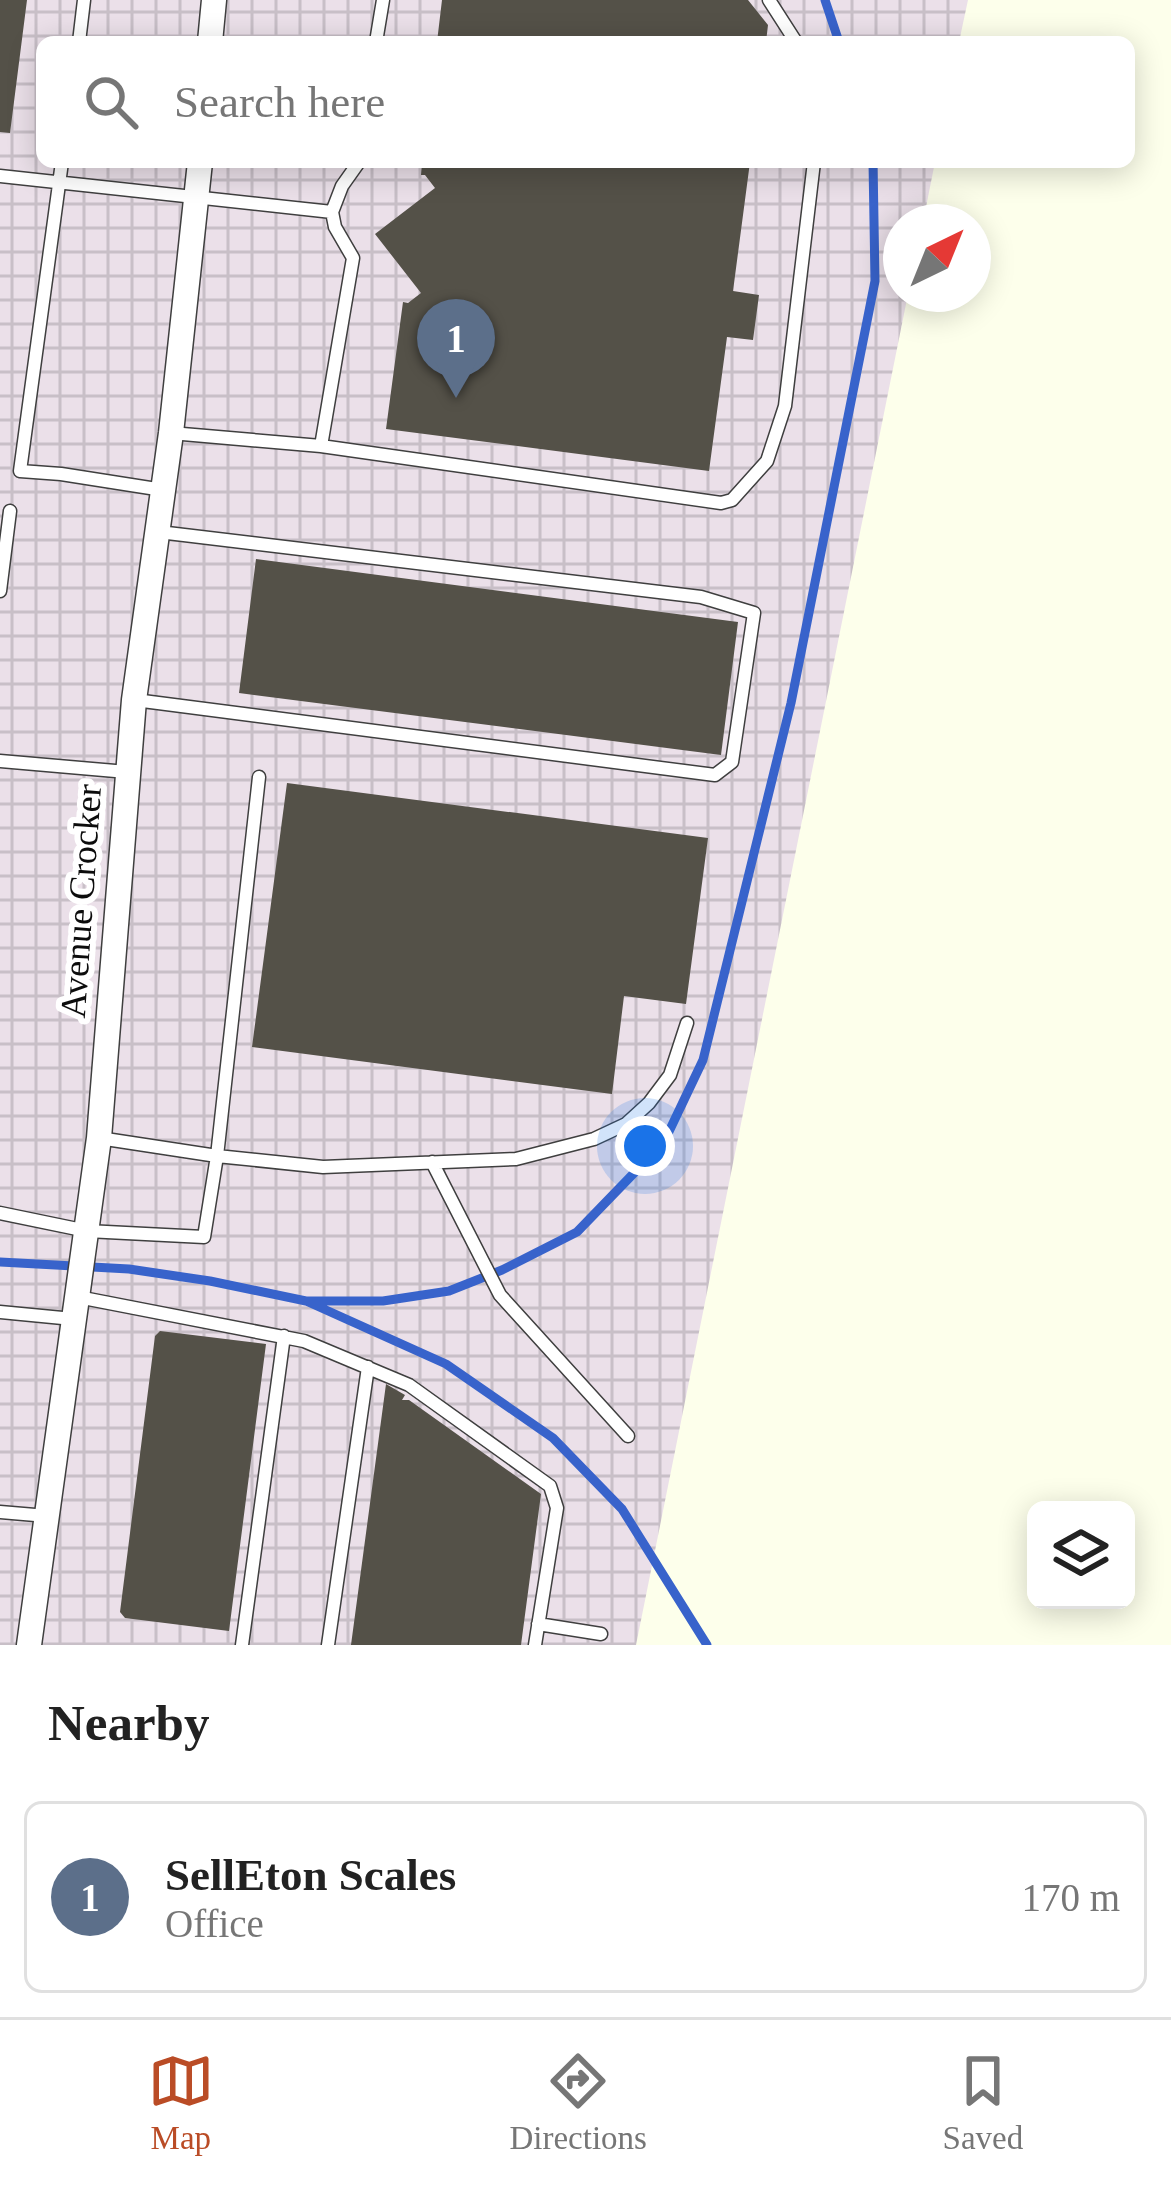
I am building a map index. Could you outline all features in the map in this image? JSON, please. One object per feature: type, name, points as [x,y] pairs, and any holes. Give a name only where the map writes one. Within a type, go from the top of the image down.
[{"type":"street","points":[[211,36],[214,0]]},
{"type":"street","name":"Avenue Crocker","points":[[32,1645],[99,1138],[134,700],[159,532],[200,168]]},
{"type":"lane","points":[[80,36],[85,0]]},
{"type":"lane","points":[[377,36],[383,0]]},
{"type":"lane","points":[[769,0],[792,36]]},
{"type":"lane","points":[[61,168],[20,471],[164,490]]},
{"type":"lane","points":[[321,446],[353,258],[332,212],[355,168]]},
{"type":"lane","points":[[171,433],[321,446],[721,503],[732,500],[767,461],[785,406],[813,168]]},
{"type":"lane","points":[[0,176],[332,212]]},
{"type":"lane","points":[[0,592],[10,511]]},
{"type":"lane","points":[[134,700],[715,775],[732,762],[751,635],[754,614],[701,597],[159,532]]},
{"type":"lane","points":[[0,761],[127,772]]},
{"type":"lane","points":[[0,1214],[87,1231],[204,1237],[259,777]]},
{"type":"lane","points":[[99,1138],[323,1167],[516,1159],[594,1139],[626,1124],[670,1076],[687,1023]]},
{"type":"lane","points":[[432,1162],[494,1283],[514,1311],[628,1436]]},
{"type":"lane","points":[[0,1312],[76,1308],[284,1336],[409,1385],[550,1486],[557,1508],[535,1645]]},
{"type":"lane","points":[[242,1645],[284,1336]]},
{"type":"lane","points":[[328,1645],[368,1367]]},
{"type":"lane","points":[[0,1513],[47,1516]]},
{"type":"lane","points":[[538,1624],[601,1634]]},
{"type":"shaded area","points":[[0,0],[968,0],[960,36],[36,36],[36,168],[934,168],[927,204],[883,204],[883,312],[904,312],[636,1645],[0,1645]]},
{"type":"building","points":[[0,0],[27,0],[10,133],[0,132]]},
{"type":"building","points":[[442,0],[748,0],[768,25],[767,36],[438,36]]},
{"type":"building","points":[[422,168],[749,168],[733,291],[759,295],[753,340],[727,337],[709,471],[386,429],[403,302],[421,293],[375,234],[435,188],[421,175]]},
{"type":"building","points":[[256,559],[738,622],[721,755],[239,693]]},
{"type":"building","points":[[287,783],[708,838],[686,1004],[624,996],[612,1094],[252,1047]]},
{"type":"building","points":[[160,1331],[266,1344],[229,1631],[125,1618],[120,1612],[155,1336]]},
{"type":"building","points":[[386,1384],[405,1395],[402,1400],[409,1400],[541,1494],[521,1645],[351,1645]]},
{"type":"waterway","points":[[825,0],[837,36]]},
{"type":"waterway","points":[[306,1301],[383,1301],[449,1291],[502,1270],[577,1232],[664,1142],[703,1060],[791,703],[875,281],[873,168]]},
{"type":"waterway","points":[[0,1262],[129,1269],[306,1301],[446,1364],[553,1438],[622,1509],[707,1645]]},
{"type":"place","name":"SellEton Scales","points":[[456,398]]}]
